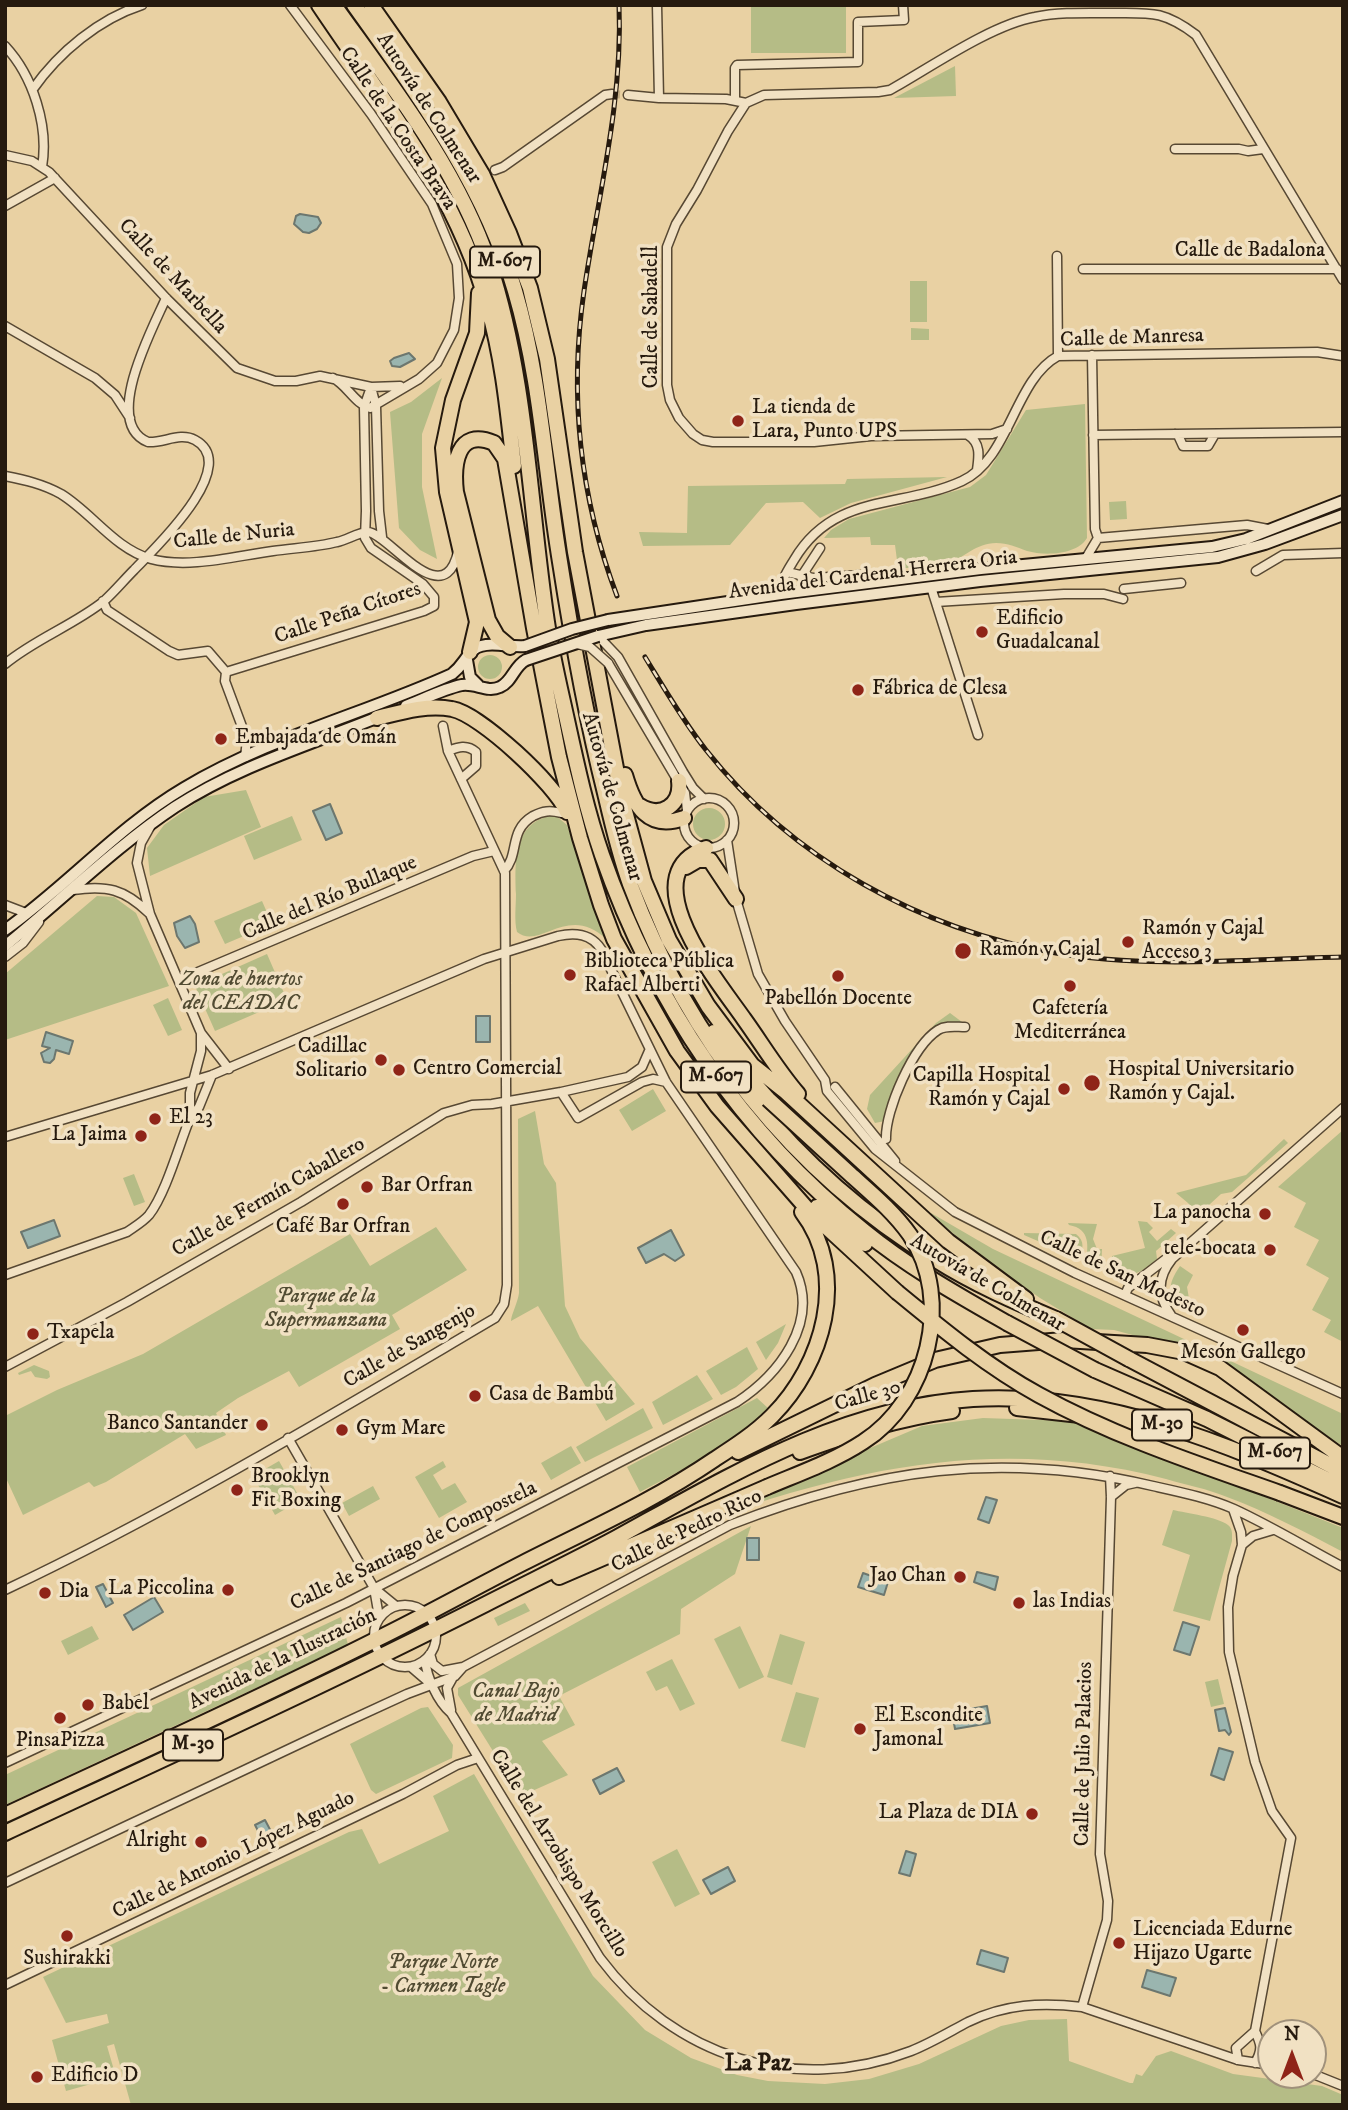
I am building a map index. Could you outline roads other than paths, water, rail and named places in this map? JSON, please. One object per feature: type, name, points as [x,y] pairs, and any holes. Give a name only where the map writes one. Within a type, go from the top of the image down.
[{"type":"highway","name":"M-607","points":[[320,5],[429,157],[458,192]]},
{"type":"highway","name":"M-607","points":[[320,5],[428,167],[465,242],[488,304],[503,375],[533,661]]},
{"type":"highway","name":"Autovía de Colmenar","points":[[334,5],[413,117],[458,192],[487,259],[505,314],[516,370],[547,624],[584,795],[601,852],[626,918],[648,967],[688,1037],[727,1094],[792,1165],[866,1233],[944,1288],[1095,1370],[1207,1419],[1343,1487]]},
{"type":"highway","name":"Autovía de Colmenar","points":[[354,5],[429,109],[471,180],[515,290],[532,367],[559,557],[581,684],[615,835],[629,881],[649,929],[696,1021],[727,1070],[809,1163],[870,1215],[937,1261],[1004,1297],[1056,1319],[1343,1474]]},
{"type":"highway","name":"M-607","points":[[371,5],[439,102],[482,174],[530,288],[541,329],[552,391],[575,552],[613,757],[635,852],[650,897],[669,940],[703,998],[739,1049],[752,1065],[828,1129]]},
{"type":"highway","points":[[468,656],[477,622],[447,492],[443,449],[448,417],[477,333],[480,302],[477,274]]},
{"type":"highway","points":[[552,391],[561,518],[559,557]]},
{"type":"highway","points":[[517,646],[497,636],[488,620],[456,492],[454,472],[457,454],[472,441],[486,440],[494,443],[505,459],[524,565]]},
{"type":"highway","points":[[533,661],[568,798],[614,939],[677,1051],[809,1222],[819,1244],[825,1272],[826,1309],[822,1331],[812,1360],[799,1384],[771,1418],[684,1480]]},
{"type":"highway","points":[[556,671],[559,720],[573,796],[603,899],[625,957]]},
{"type":"highway","points":[[604,699],[629,791],[637,804],[653,820],[673,822],[686,814]]},
{"type":"highway","points":[[377,718],[416,710],[452,709],[471,716],[499,738],[546,781],[561,800],[590,883],[601,905]]},
{"type":"highway","points":[[637,804],[654,812],[664,810],[674,804],[678,797],[679,781]]},
{"type":"highway","points":[[707,848],[689,857],[680,867],[675,891],[677,905],[693,943],[791,1086],[828,1129],[948,1241],[1056,1319]]},
{"type":"highway","points":[[677,876],[698,860],[710,860],[736,899]]},
{"type":"highway","points":[[461,1616],[494,1608],[636,1542],[823,1464],[865,1441],[893,1417],[916,1382],[925,1357],[931,1332],[932,1303],[924,1268],[912,1238],[894,1214],[768,1099],[737,1064],[676,983]]},
{"type":"highway","points":[[750,1145],[838,1225],[898,1264],[944,1288]]},
{"type":"highway","points":[[750,1145],[809,1211],[897,1292],[950,1336],[1037,1394],[1096,1424],[1343,1517]]},
{"type":"highway","name":"Calle 30","points":[[684,1480],[844,1400],[935,1360],[967,1351],[1064,1340],[1147,1345],[1184,1352],[1220,1368],[1343,1458]]},
{"type":"highway","name":"Calle 30","points":[[436,1629],[614,1538],[707,1486],[796,1443],[863,1418],[916,1405],[969,1399],[1038,1400],[1133,1416],[1220,1444],[1343,1496]]},
{"type":"highway","points":[[614,1538],[798,1452],[916,1415],[970,1408],[1019,1408],[1080,1415],[1129,1425],[1219,1451],[1343,1505]]},
{"type":"highway","points":[[1302,1427],[1343,1449]]},
{"type":"highway","name":"M-30","points":[[426,1613],[684,1480]]},
{"type":"highway","name":"Avenida de la Ilustración","points":[[5,1815],[374,1641],[426,1613]]},
{"type":"highway","name":"Avenida de la Ilustración","points":[[5,1833],[436,1629]]},
{"type":"main road","name":"Avenida del Cardenal Herrera Oria","points":[[5,930],[156,806],[197,780],[245,757],[443,679],[452,674],[468,656],[488,645],[517,646],[608,620],[780,594],[1086,558],[1212,547],[1246,539],[1343,501]]},
{"type":"main road","name":"Avenida del Cardenal Herrera Oria","points":[[5,946],[152,824],[217,783],[448,690],[463,685],[478,685],[488,689],[500,687],[508,681],[517,666],[567,645],[628,628],[931,587],[1209,559],[1251,549],[1343,515]]},
{"type":"main road","points":[[468,656],[470,677],[478,685]]},
{"type":"street","points":[[33,89],[50,68],[98,26],[142,5]]},
{"type":"street","name":"Calle de la Costa Brava","points":[[290,5],[371,114],[432,204],[457,264],[459,298],[454,330],[437,363],[425,375],[407,385]]},
{"type":"street","points":[[657,5],[659,98]]},
{"type":"street","points":[[735,100],[737,65],[858,62],[858,22],[904,20],[904,5]]},
{"type":"street","name":"Calle de Badalona","points":[[628,95],[735,100],[746,103],[764,95],[890,90],[1012,23],[1048,15],[1102,9],[1166,15],[1196,35],[1343,280]]},
{"type":"street","points":[[5,46],[13,54],[33,89],[43,138],[42,166]]},
{"type":"street","points":[[502,166],[605,95],[612,94]]},
{"type":"street","name":"Calle de Sabadell","points":[[746,103],[676,224],[667,247],[667,385],[670,400],[679,418],[693,435],[713,442],[814,442],[870,436],[992,435],[1007,429]]},
{"type":"street","points":[[1175,149],[1263,149]]},
{"type":"street","name":"Calle de Marbella","points":[[5,155],[42,166],[166,298],[237,368],[285,382],[320,376],[371,387],[407,385]]},
{"type":"street","points":[[5,206],[55,178]]},
{"type":"street","points":[[1057,256],[1058,356]]},
{"type":"street","name":"Calle de Badalona","points":[[1083,269],[1336,270]]},
{"type":"street","points":[[130,418],[132,379],[166,298]]},
{"type":"street","points":[[5,326],[95,378],[115,395],[140,439],[154,442],[184,437],[200,444],[207,457],[206,471],[198,496],[147,558],[103,601],[5,664]]},
{"type":"street","name":"Calle de Manresa","points":[[780,594],[787,572],[809,539],[841,515],[970,477],[985,461],[1007,429],[1040,369],[1058,356],[1317,352],[1343,356]]},
{"type":"street","points":[[1086,558],[1098,538],[1095,529],[1092,355]]},
{"type":"street","points":[[332,378],[345,386],[363,407],[370,408],[407,385]]},
{"type":"street","points":[[336,543],[369,546],[379,544],[382,537],[376,406],[371,387]]},
{"type":"street","points":[[369,546],[364,533],[366,512],[363,407],[371,387]]},
{"type":"street","points":[[1093,435],[1343,432]]},
{"type":"street","points":[[968,435],[977,443],[977,470]]},
{"type":"street","name":"Calle de Nuria","points":[[5,476],[36,482],[63,495],[126,547],[147,558],[165,561],[189,562],[336,543],[364,533]]},
{"type":"street","name":"Avenida del Cardenal Herrera Oria","points":[[1098,538],[1247,525],[1288,535]]},
{"type":"street","points":[[364,533],[372,532],[382,537],[411,564],[437,575],[452,567],[458,546]]},
{"type":"street","name":"Calle Peña Cítores","points":[[226,673],[434,606],[435,597],[424,584],[369,546]]},
{"type":"street","points":[[801,577],[820,548]]},
{"type":"street","points":[[1256,571],[1276,558],[1295,553],[1343,553]]},
{"type":"street","points":[[787,572],[813,578],[863,575]]},
{"type":"street","name":"Avenida del Cardenal Herrera Oria","points":[[936,602],[1064,594],[1123,594],[1181,583]]},
{"type":"street","points":[[931,587],[978,735]]},
{"type":"street","points":[[103,601],[107,610],[169,651],[178,655],[208,651],[226,673],[225,681],[247,740],[245,757]]},
{"type":"street","points":[[618,657],[618,638],[628,628]]},
{"type":"street","points":[[572,629],[587,629],[598,636],[618,657],[683,772],[704,799]]},
{"type":"street","points":[[567,645],[590,647],[608,663],[685,793],[684,825],[688,838],[707,848],[727,840],[733,823],[730,810],[719,801],[704,799],[692,805],[686,814]]},
{"type":"street","name":"Calle de Sangenjo","points":[[5,1590],[92,1549],[288,1438],[495,1318],[504,1304],[507,1291],[505,871],[448,751],[443,726]]},
{"type":"street","points":[[448,751],[464,747],[476,752],[476,766],[461,779]]},
{"type":"street","points":[[505,871],[523,824],[546,810],[561,813]]},
{"type":"street","points":[[152,824],[141,844],[137,863],[150,914],[201,1033],[229,1069]]},
{"type":"street","name":"Calle de San Modesto","points":[[727,840],[736,899]]},
{"type":"street","name":"Calle de San Modesto","points":[[707,848],[722,866],[736,899],[758,974],[785,1021],[875,1149],[899,1166]]},
{"type":"street","name":"Calle del Río Bullaque","points":[[179,980],[473,856],[494,851]]},
{"type":"street","points":[[73,890],[110,888],[129,896],[150,914]]},
{"type":"street","points":[[5,905],[26,913]]},
{"type":"street","name":"Avenida del Cardenal Herrera Oria","points":[[5,957],[23,943],[46,912]]},
{"type":"street","points":[[5,1137],[229,1069],[488,957],[568,934],[584,935],[593,939],[604,954],[666,1082]]},
{"type":"street","points":[[886,1139],[886,1126],[902,1080],[921,1047],[939,1030],[950,1026],[965,1027]]},
{"type":"street","points":[[5,1275],[127,1232],[149,1214],[159,1198],[190,1118],[192,1082],[201,1051],[201,1033]]},
{"type":"street","points":[[635,1086],[628,1077],[642,1067],[649,1051]]},
{"type":"street","points":[[190,1118],[199,1107],[212,1075]]},
{"type":"street","name":"Calle de Fermín Caballero","points":[[5,1367],[127,1302],[301,1202],[444,1113],[472,1105],[561,1092],[628,1077]]},
{"type":"street","points":[[561,1092],[578,1118],[635,1086],[653,1079],[666,1082]]},
{"type":"street","name":"Calle de Santiago de Compostela","points":[[5,1763],[346,1603],[737,1402],[758,1388],[787,1354],[801,1318],[804,1297],[796,1272],[666,1082]]},
{"type":"street","name":"Calle de San Modesto","points":[[831,1089],[916,1183],[955,1212],[1075,1273],[1343,1394]]},
{"type":"street","points":[[1125,1295],[1128,1288],[1185,1245],[1343,1108]]},
{"type":"street","points":[[1173,1318],[1163,1301],[1160,1279],[1165,1268],[1185,1245]]},
{"type":"street","points":[[288,1438],[374,1588],[379,1617],[373,1631],[374,1641],[381,1657],[400,1667],[411,1667],[427,1657],[436,1639],[436,1629],[426,1613],[407,1604],[396,1606],[379,1617]]},
{"type":"street","name":"Calle de Pedro Rico","points":[[5,1883],[344,1723],[455,1676],[463,1667],[730,1525],[811,1497],[871,1481],[949,1470],[1042,1467],[1110,1475],[1195,1496],[1233,1509],[1343,1567]]},
{"type":"street","name":"Calle de Julio Palacios","points":[[1082,2007],[1107,1920],[1108,1901],[1100,1854],[1110,1475]]},
{"type":"street","points":[[1111,1497],[1126,1485],[1139,1482]]},
{"type":"street","points":[[1233,1509],[1241,1532],[1242,1545],[1228,1607],[1229,1652],[1255,1762],[1272,1811],[1291,1838],[1255,2031],[1262,2045],[1262,2051],[1255,2063]]},
{"type":"street","points":[[1242,1545],[1252,1536],[1273,1530]]},
{"type":"street","points":[[374,1588],[396,1606]]},
{"type":"street","points":[[427,1657],[442,1671],[463,1667]]},
{"type":"street","name":"Calle del Arzobispo Morcillo","points":[[427,1657],[432,1685],[600,1958],[619,1982],[652,2013],[673,2028],[721,2053],[775,2067],[808,2070],[852,2067],[913,2051],[996,2011],[1022,2005],[1059,2004],[1082,2007],[1238,2060],[1255,2063]]},
{"type":"street","points":[[411,1667],[432,1685]]},
{"type":"street","points":[[451,1713],[447,1688],[455,1676]]},
{"type":"street","name":"Calle de Antonio López Aguado","points":[[5,1985],[403,1794],[457,1765],[478,1758]]},
{"type":"street","points":[[1238,2060],[1236,2048],[1255,2031]]},
{"type":"water","points":[[300,214],[318,217],[321,223],[309,233],[303,232],[294,224],[296,216]]},
{"type":"water","points":[[409,353],[415,359],[400,367],[392,366],[390,361]]},
{"type":"water","points":[[330,804],[342,833],[326,840],[313,811]]},
{"type":"water","points":[[190,916],[195,924],[199,942],[185,948],[177,936],[174,923]]},
{"type":"water","points":[[476,1016],[490,1016],[490,1042],[476,1042]]},
{"type":"water","points":[[46,1032],[73,1041],[69,1054],[56,1050],[50,1063],[44,1062],[41,1053],[50,1048],[42,1046]]},
{"type":"water","points":[[54,1220],[60,1236],[28,1248],[21,1232]]},
{"type":"water","points":[[671,1230],[684,1255],[675,1261],[664,1254],[646,1263],[638,1248]]},
{"type":"water","points":[[986,1497],[997,1500],[989,1523],[978,1519]]},
{"type":"water","points":[[747,1538],[759,1538],[759,1560],[747,1560]]},
{"type":"water","points":[[977,1572],[998,1577],[995,1590],[974,1582]]},
{"type":"water","points":[[863,1573],[888,1582],[884,1595],[858,1587]]},
{"type":"water","points":[[103,1584],[113,1603],[106,1607],[96,1587]]},
{"type":"water","points":[[154,1597],[163,1612],[133,1630],[124,1615]]},
{"type":"water","points":[[1183,1622],[1199,1627],[1190,1655],[1174,1650]]},
{"type":"water","points":[[987,1706],[990,1723],[955,1729],[952,1712]]},
{"type":"water","points":[[1225,1708],[1231,1732],[1229,1735],[1225,1730],[1219,1731],[1215,1710]]},
{"type":"water","points":[[1219,1748],[1233,1752],[1224,1780],[1211,1775]]},
{"type":"water","points":[[617,1768],[624,1781],[600,1794],[593,1780]]},
{"type":"water","points":[[265,1820],[275,1839],[265,1844],[255,1825]]},
{"type":"water","points":[[906,1851],[916,1854],[910,1876],[899,1873]]},
{"type":"water","points":[[728,1867],[735,1881],[711,1894],[703,1880]]},
{"type":"water","points":[[981,1950],[1008,1958],[1004,1972],[977,1964]]},
{"type":"water","points":[[1147,1970],[1176,1978],[1170,1996],[1142,1987]]},
{"type":"tunnel","points":[[612,94],[628,95]]},
{"type":"railway","points":[[617,596],[604,559],[586,484],[578,407],[578,368],[584,291],[613,113],[619,5]]},
{"type":"railway","points":[[645,657],[698,739],[740,789],[778,824],[819,856],[863,884],[909,907],[956,927],[1006,942],[1091,958],[1200,962],[1343,957]]},
{"type":"place","name":"La tienda de Lara, Punto UPS","points":[[738,421]]},
{"type":"place","name":"Edificio Guadalcanal","points":[[982,632]]},
{"type":"place","name":"Fábrica de Clesa","points":[[858,690]]},
{"type":"place","name":"Embajada de Omán","points":[[221,739]]},
{"type":"place","name":"Ramón y Cajal Acceso 3","points":[[1128,942]]},
{"type":"place","name":"Ramón y Cajal","points":[[963,951]]},
{"type":"place","name":"Biblioteca Pública Rafael Alberti","points":[[570,975]]},
{"type":"place","name":"Pabellón Docente","points":[[838,976]]},
{"type":"place","name":"Cafetería Mediterránea","points":[[1070,986]]},
{"type":"place","name":"Cadillac Solitario","points":[[381,1060]]},
{"type":"place","name":"Centro Comercial","points":[[399,1070]]},
{"type":"place","name":"Hospital Universitario Ramón y Cajal.","points":[[1092,1083]]},
{"type":"place","name":"Capilla Hospital Ramón y Cajal","points":[[1064,1089]]},
{"type":"place","name":"El 23","points":[[155,1119]]},
{"type":"place","name":"La Jaima","points":[[141,1136]]},
{"type":"place","name":"Bar Orfran","points":[[367,1187]]},
{"type":"place","name":"Café Bar Orfran","points":[[343,1204]]},
{"type":"place","name":"La panocha","points":[[1265,1214]]},
{"type":"place","name":"tele-bocata","points":[[1270,1250]]},
{"type":"place","name":"Mesón Gallego","points":[[1243,1330]]},
{"type":"place","name":"Txapela","points":[[33,1334]]},
{"type":"place","name":"Casa de Bambú","points":[[475,1396]]},
{"type":"place","name":"Banco Santander","points":[[262,1425]]},
{"type":"place","name":"Gym Mare","points":[[342,1430]]},
{"type":"place","name":"Brooklyn Fit Boxing","points":[[237,1490]]},
{"type":"place","name":"Jao Chan","points":[[960,1577]]},
{"type":"place","name":"La Piccolina","points":[[228,1590]]},
{"type":"place","name":"Dia","points":[[45,1593]]},
{"type":"place","name":"las Indias","points":[[1019,1603]]},
{"type":"place","name":"Babel","points":[[88,1705]]},
{"type":"place","name":"PinsaPizza","points":[[60,1718]]},
{"type":"place","name":"El Escondite Jamonal","points":[[860,1729]]},
{"type":"place","name":"La Plaza de DIA","points":[[1032,1814]]},
{"type":"place","name":"Alright","points":[[201,1842]]},
{"type":"place","name":"Sushirakki","points":[[67,1936]]},
{"type":"place","name":"Licenciada Edurne Hijazo Ugarte","points":[[1119,1943]]},
{"type":"place","name":"Edificio D","points":[[37,2077]]},
{"type":"district","name":"La Paz","points":[[758,2065]]},
{"type":"park label","name":"Zona de huertos del CEADAC","points":[[241,993]]},
{"type":"park label","name":"Parque de la Supermanzana","points":[[326,1310]]},
{"type":"park label","name":"Canal Bajo de Madrid","points":[[516,1705]]},
{"type":"park label","name":"Parque Norte - Carmen Tagle","points":[[443,1976]]}]
